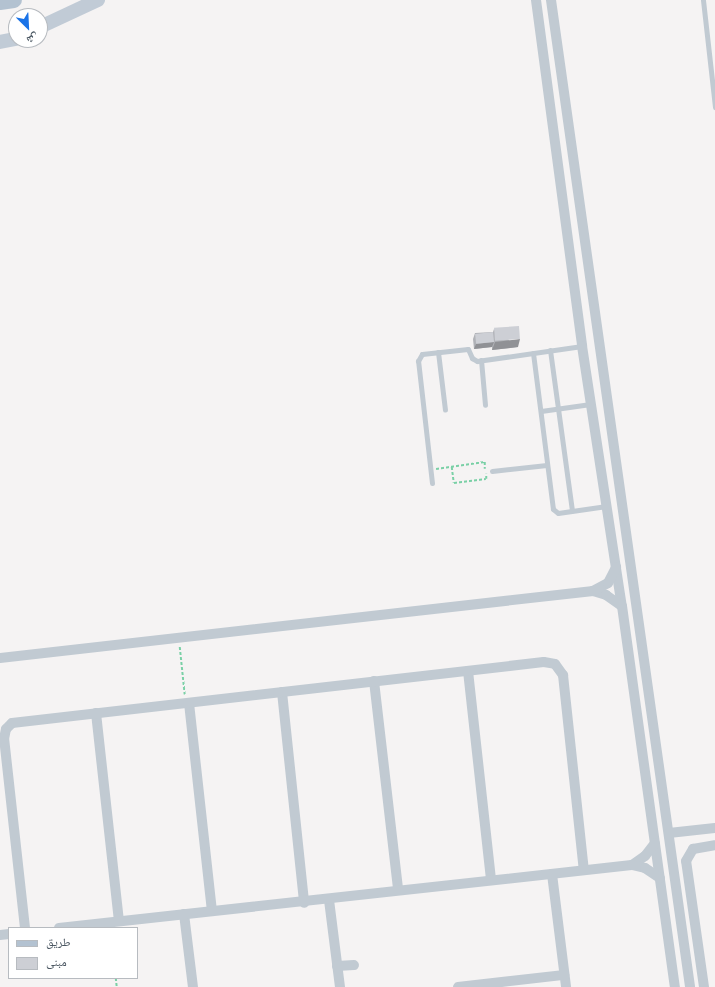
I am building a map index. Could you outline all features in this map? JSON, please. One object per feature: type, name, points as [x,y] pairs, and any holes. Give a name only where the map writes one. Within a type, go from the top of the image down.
[{"type":"main road","points":[[0,2],[14,0]]},
{"type":"street","points":[[48,23],[98,0]]},
{"type":"street","points":[[536,0],[582,346],[622,606],[675,987]]},
{"type":"street","points":[[551,0],[690,987]]},
{"type":"street","points":[[0,658],[593,591],[608,583],[616,567]]},
{"type":"street","points":[[593,591],[612,598],[622,606]]},
{"type":"street","points":[[25,927],[4,733],[8,726],[16,722],[96,712],[548,662],[560,668],[563,675],[584,870]]},
{"type":"street","points":[[468,671],[491,880]]},
{"type":"street","points":[[374,681],[398,890]]},
{"type":"street","points":[[282,692],[304,903]]},
{"type":"street","points":[[187,703],[212,911]]},
{"type":"street","points":[[96,712],[119,921]]},
{"type":"street","points":[[669,833],[715,828]]},
{"type":"street","points":[[632,865],[645,856],[654,843]]},
{"type":"street","points":[[704,987],[686,861],[693,849],[715,845]]},
{"type":"street","points":[[68,927],[212,911],[304,903],[398,890],[632,865],[645,868],[660,878]]},
{"type":"street","points":[[552,874],[566,987]]},
{"type":"street","points":[[329,900],[340,987]]},
{"type":"street","points":[[184,914],[193,987]]},
{"type":"street","points":[[337,966],[354,965]]},
{"type":"street","points":[[458,987],[564,975]]},
{"type":"lane","points":[[703,0],[715,107]]},
{"type":"lane","points":[[432,483],[418,360],[424,353],[468,349],[473,359],[481,360],[582,346]]},
{"type":"lane","points":[[550,350],[572,511]]},
{"type":"lane","points":[[438,352],[444,410]]},
{"type":"lane","points":[[533,353],[554,510],[558,513],[606,506]]},
{"type":"lane","points":[[481,360],[485,405]]},
{"type":"lane","points":[[541,411],[591,404]]},
{"type":"lane","points":[[492,471],[547,465]]},
{"type":"path","points":[[430,470],[485,462],[486,479],[454,483],[452,467]]},
{"type":"path","points":[[180,638],[187,703]]},
{"type":"building","points":[[519,326],[520,339],[495,341],[494,328]]},
{"type":"building","points":[[493,332],[494,342],[476,344],[475,334]]}]
